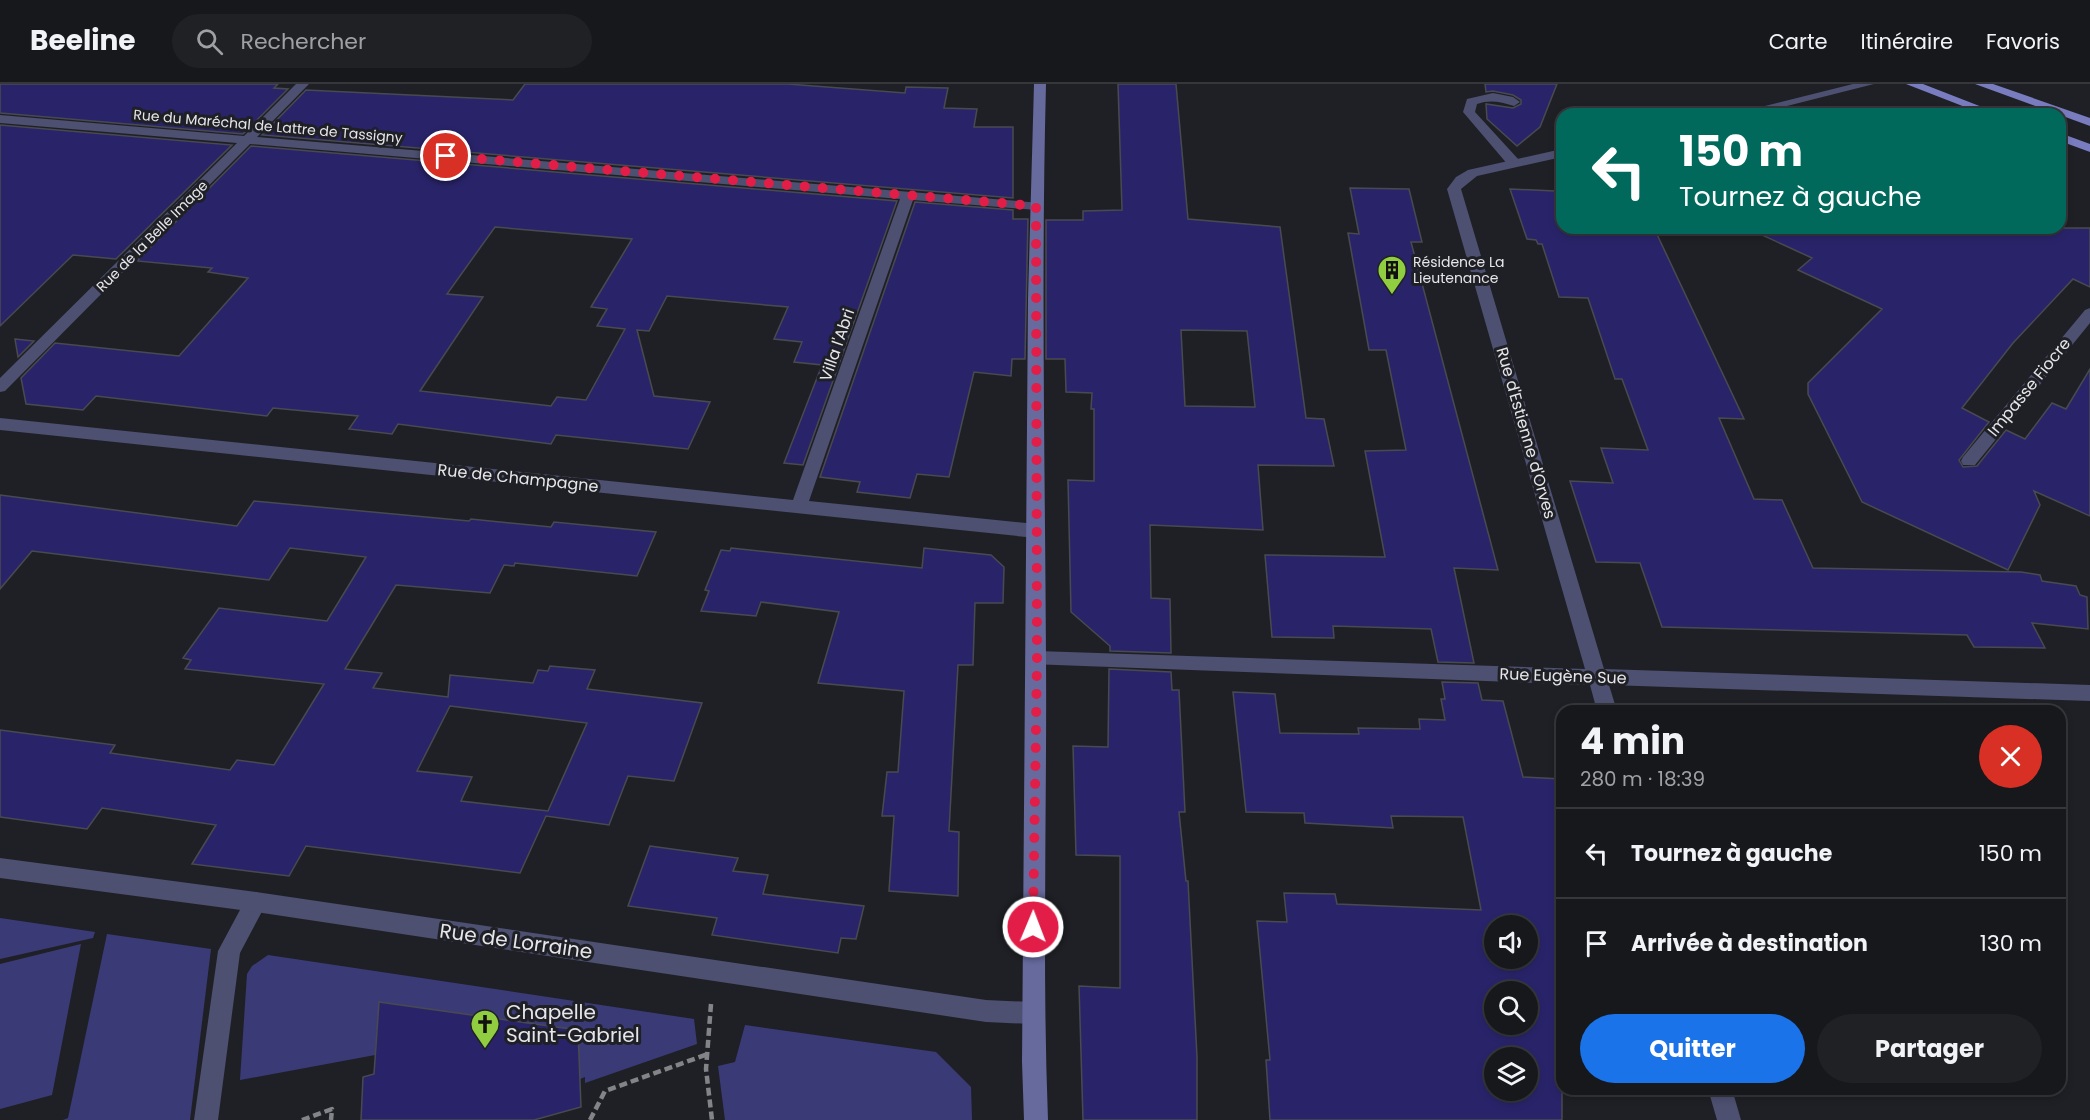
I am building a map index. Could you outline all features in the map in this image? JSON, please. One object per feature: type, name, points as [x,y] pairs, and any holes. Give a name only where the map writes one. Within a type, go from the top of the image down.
[{"type":"main road","points":[[1912,84],[1978,108]]},
{"type":"main road","points":[[1981,84],[2050,108]]},
{"type":"main road","points":[[2066,114],[2090,122]]},
{"type":"main road","points":[[2066,139],[2090,148]]},
{"type":"street","name":"Rue de la Belle Image","points":[[0,387],[303,84]]},
{"type":"street","points":[[1036,1120],[1032,1013],[1037,659],[1036,206],[1040,84]]},
{"type":"street","points":[[1765,108],[1868,84]]},
{"type":"street","points":[[1514,102],[1499,96],[1483,97],[1471,102],[1469,112],[1514,163],[1556,154]]},
{"type":"street","name":"Rue du Maréchal de Lattre de Tassigny","points":[[0,119],[1036,206]]},
{"type":"street","name":"Rue d'Estienne d'Orves","points":[[1514,163],[1473,173],[1461,180],[1454,189],[1606,705]]},
{"type":"street","name":"Villa l'Abri","points":[[799,507],[908,195]]},
{"type":"street","name":"Impasse Fiocre","points":[[1969,461],[2090,313]]},
{"type":"street","name":"Rue de Champagne","points":[[0,424],[1036,531]]},
{"type":"street","name":"Rue Eugène Sue","points":[[1037,659],[2090,693]]},
{"type":"street","name":"Rue de Lorraine","points":[[0,868],[256,902],[986,1011],[1032,1013]]},
{"type":"street","points":[[206,1120],[229,951],[256,902]]},
{"type":"street","points":[[1722,1095],[1729,1120]]},
{"type":"path","points":[[712,1120],[706,1069],[711,1022],[708,1014],[719,971]]},
{"type":"path","points":[[590,1120],[605,1091],[708,1053]]},
{"type":"path","points":[[302,1120],[332,1109],[331,1120]]},
{"type":"shaded area","points":[[0,918],[95,932],[93,938],[0,959]]},
{"type":"shaded area","points":[[107,934],[211,949],[190,1120],[63,1120],[68,1118]]},
{"type":"shaded area","points":[[81,944],[52,1095],[0,1109],[0,964]]},
{"type":"shaded area","points":[[268,955],[694,1019],[697,1044],[585,1083],[585,1077],[580,1079],[577,1030],[379,1002],[375,1055],[240,1080],[247,974],[252,966]]},
{"type":"shaded area","points":[[745,1025],[936,1052],[971,1087],[972,1120],[725,1120],[718,1066],[735,1062]]},
{"type":"building","points":[[0,84],[278,84],[274,88],[288,89],[243,134],[0,113]]},
{"type":"building","points":[[525,84],[788,84],[905,93],[906,87],[948,88],[944,108],[977,109],[974,127],[1013,127],[1013,198],[262,135],[306,90],[513,100]]},
{"type":"building","points":[[1118,84],[1176,84],[1188,219],[1280,227],[1306,418],[1324,419],[1334,466],[1258,465],[1263,530],[1150,525],[1151,598],[1170,599],[1171,653],[1110,651],[1110,646],[1071,612],[1068,480],[1094,481],[1094,409],[1091,409],[1092,393],[1066,392],[1065,359],[1046,359],[1046,220],[1083,220],[1083,211],[1122,210]],"holes":[[[1181,330],[1247,331],[1255,407],[1185,406]]]},
{"type":"building","points":[[1485,84],[1557,84],[1540,127],[1517,146],[1487,119],[1486,104],[1513,108],[1521,104],[1521,100],[1513,95],[1486,92]]},
{"type":"building","points":[[0,125],[232,145],[116,259],[73,255],[0,326]]},
{"type":"building","points":[[251,146],[897,201],[803,465],[784,463],[822,365],[794,362],[802,342],[774,339],[788,307],[667,296],[649,331],[637,330],[654,396],[710,402],[688,449],[556,435],[551,444],[398,424],[392,434],[349,429],[358,416],[273,408],[267,416],[96,396],[83,410],[26,404],[21,378],[55,343],[179,356],[248,278],[208,272],[212,268],[137,261]],"holes":[[[495,227],[632,239],[591,307],[607,309],[597,326],[625,329],[586,400],[557,397],[551,406],[420,391],[483,297],[447,294]]]},
{"type":"building","points":[[1350,188],[1409,189],[1422,242],[1411,242],[1498,570],[1454,568],[1474,663],[1438,662],[1431,629],[1333,626],[1334,638],[1272,637],[1265,555],[1385,557],[1365,451],[1406,450],[1386,350],[1369,350],[1348,233],[1359,234]]},
{"type":"building","points":[[1510,189],[1555,191],[1556,234],[1657,234],[1744,419],[1719,418],[1754,499],[1782,500],[1813,568],[2021,572],[2040,575],[2042,581],[2076,586],[2080,595],[2087,597],[2088,629],[2032,623],[2045,648],[1974,647],[1967,635],[1662,627],[1640,563],[1596,562],[1570,481],[1613,483],[1601,448],[1648,450],[1622,379],[1615,379],[1588,298],[1559,297],[1542,244],[1538,244],[1536,240],[1527,239]]},
{"type":"building","points":[[915,202],[1013,210],[1013,219],[1028,219],[1025,359],[1012,359],[1011,376],[974,372],[949,477],[917,474],[910,498],[857,492],[860,482],[820,477]]},
{"type":"building","points":[[2066,228],[2090,228],[2090,287],[2073,279],[2013,343],[1962,408],[1989,422],[1959,460],[1963,467],[1977,466],[2006,430],[2025,439],[2052,403],[2066,409],[2090,369],[2090,516],[2034,491],[2040,505],[2008,570],[1862,502],[1808,394],[1808,383],[1882,309],[1798,270],[1812,258],[1760,234],[2066,234]]},
{"type":"building","points":[[15,339],[34,341],[18,357]]},
{"type":"building","points":[[0,495],[237,526],[254,501],[469,521],[471,519],[551,527],[554,522],[656,532],[637,576],[515,563],[514,566],[504,565],[490,593],[396,585],[345,669],[382,673],[373,688],[448,697],[450,675],[533,683],[538,670],[548,671],[550,666],[595,670],[587,689],[702,703],[674,781],[628,776],[609,825],[546,816],[520,873],[306,846],[289,876],[192,864],[216,825],[102,808],[87,829],[0,817],[0,730],[115,745],[110,753],[230,770],[237,760],[274,765],[324,684],[185,669],[191,660],[183,658],[219,608],[327,621],[366,557],[290,548],[269,580],[32,551],[0,589]],"holes":[[[450,706],[587,723],[548,811],[461,801],[472,777],[417,771]]]},
{"type":"building","points":[[731,548],[922,568],[924,548],[991,555],[1004,567],[1003,603],[975,603],[973,665],[958,665],[949,831],[959,832],[958,896],[889,891],[894,816],[882,816],[887,772],[898,772],[904,691],[818,683],[839,612],[761,602],[756,616],[701,611],[709,591],[705,590],[721,550],[730,551]]},
{"type":"building","points":[[1109,669],[1171,672],[1172,690],[1179,690],[1185,812],[1179,812],[1186,881],[1188,881],[1197,1057],[1197,1120],[1083,1120],[1079,986],[1120,988],[1120,856],[1076,855],[1073,746],[1108,747]]},
{"type":"building","points":[[1442,682],[1478,683],[1482,700],[1503,701],[1523,777],[1556,779],[1556,1095],[1562,1095],[1562,1120],[1270,1120],[1266,1060],[1270,1060],[1257,921],[1287,922],[1284,893],[1335,894],[1337,904],[1481,910],[1463,817],[1391,816],[1393,828],[1305,823],[1304,813],[1246,812],[1233,692],[1275,694],[1280,733],[1359,734],[1358,728],[1420,729],[1419,719],[1445,720],[1441,699],[1445,699]]},
{"type":"building","points":[[650,846],[738,858],[733,871],[768,875],[763,894],[864,906],[856,939],[841,938],[838,953],[712,935],[717,918],[628,906]]},
{"type":"building","name":"Chapelle Saint-Gabriel","points":[[379,1002],[578,1030],[581,1107],[534,1120],[361,1120],[363,1077],[374,1074]]},
{"type":"place","name":"Résidence La Lieutenance","points":[[1392,296]]},
{"type":"place","name":"Chapelle Saint-Gabriel","points":[[485,1050]]},
{"type":"route","points":[[446,156],[1036,206],[1037,659],[1033,927]]}]
